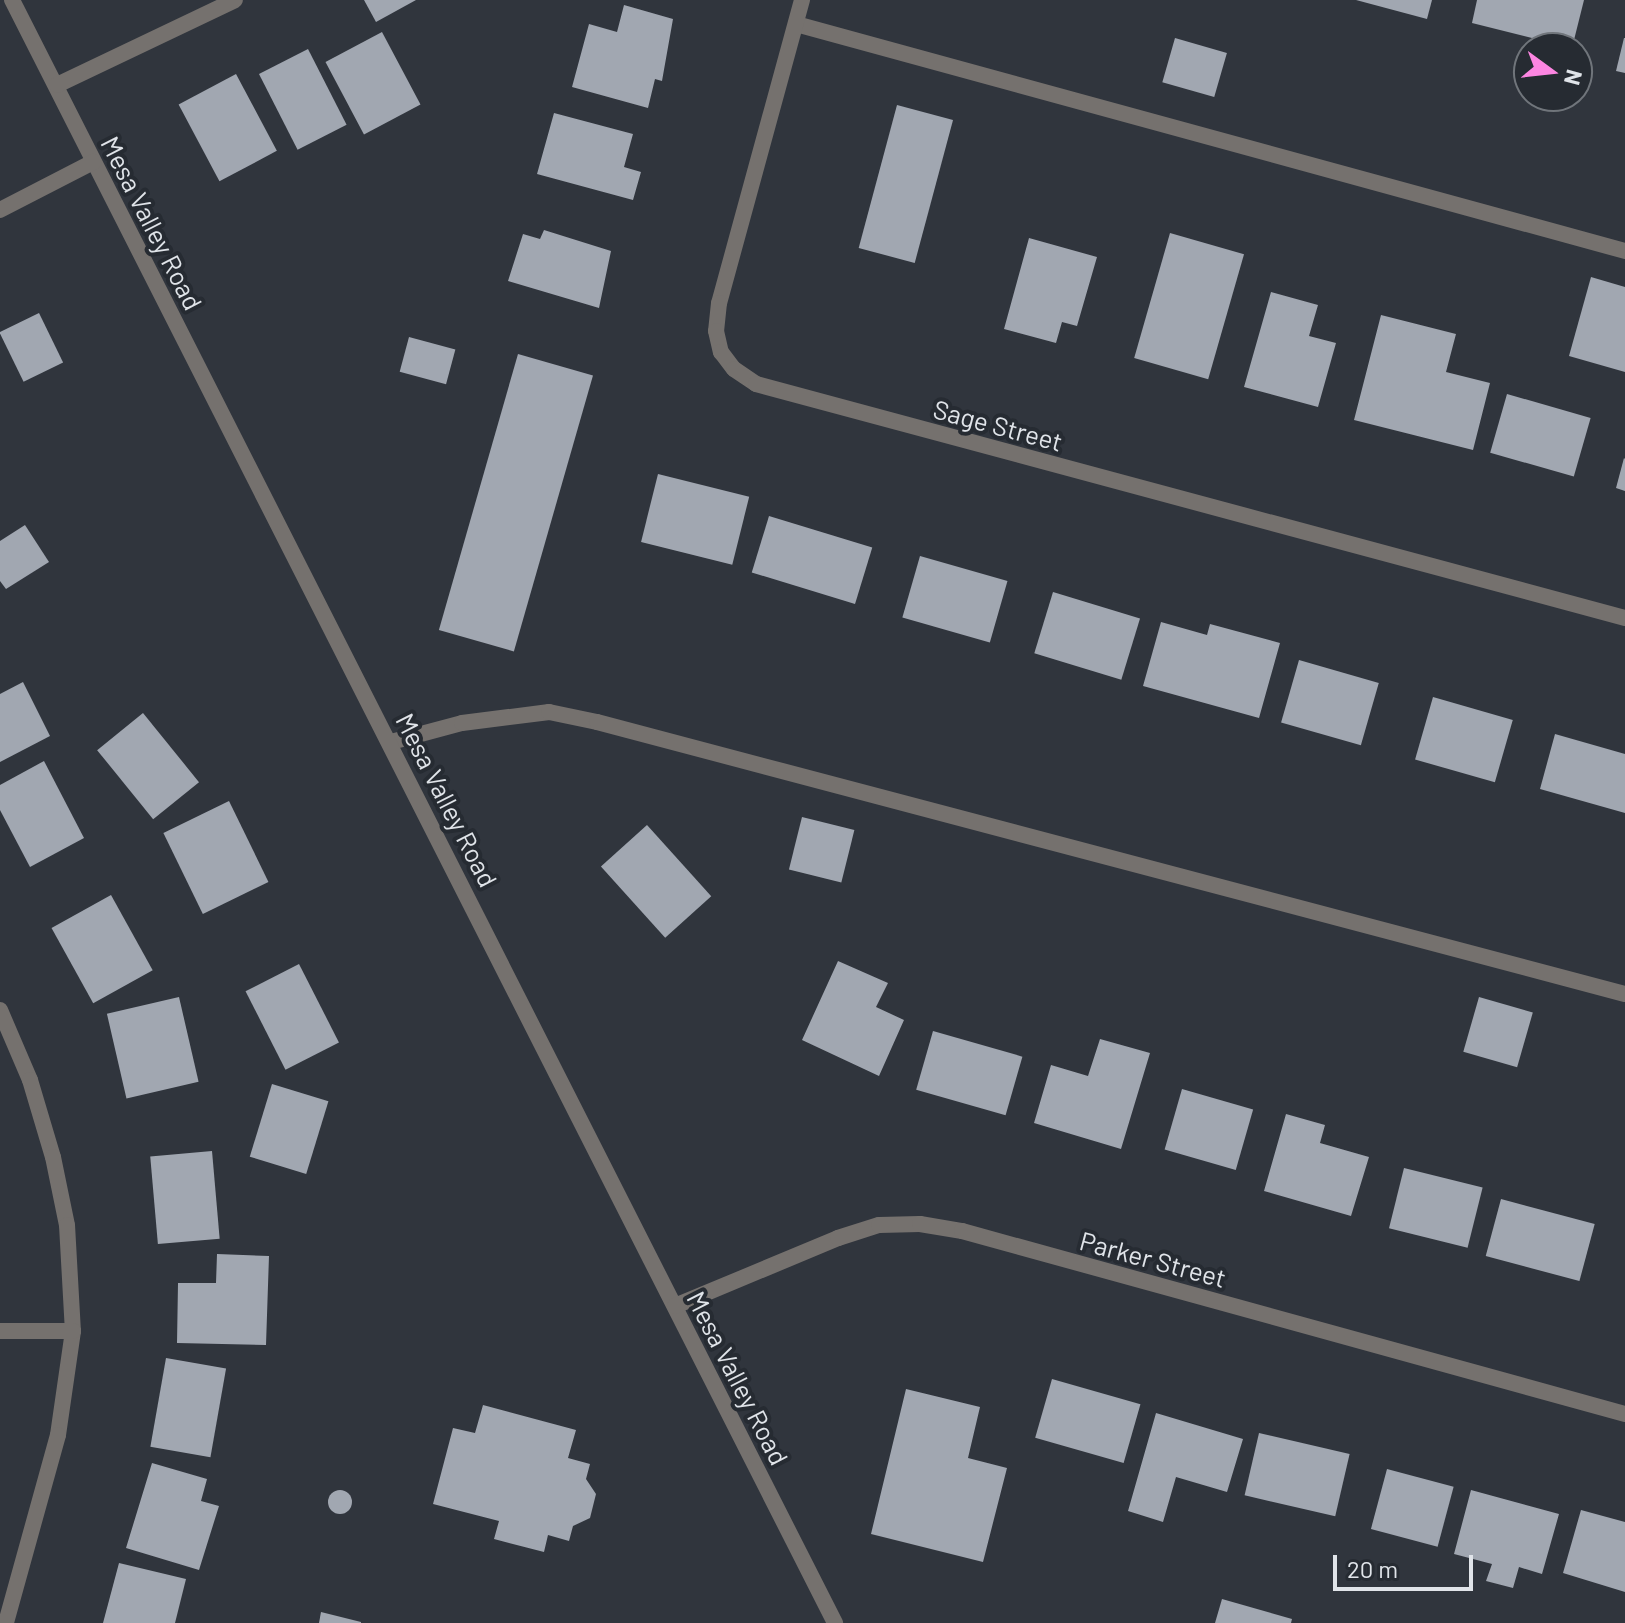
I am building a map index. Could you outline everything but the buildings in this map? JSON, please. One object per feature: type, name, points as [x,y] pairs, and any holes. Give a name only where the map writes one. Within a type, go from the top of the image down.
[{"type":"street","name":"Mesa Valley Road","points":[[12,0],[391,742],[835,1623]]},
{"type":"street","points":[[57,85],[235,0]]},
{"type":"street","name":"Sage Street","points":[[802,0],[719,303],[716,331],[721,352],[734,369],[756,384],[1625,618]]},
{"type":"street","points":[[796,24],[1625,251]]},
{"type":"street","points":[[0,210],[93,162]]},
{"type":"street","points":[[391,742],[462,723],[549,712],[1625,994]]},
{"type":"street","points":[[0,1010],[30,1080],[53,1157],[67,1225],[73,1331],[58,1435],[6,1623]]},
{"type":"street","name":"Parker Street","points":[[675,1306],[838,1238],[879,1225],[920,1224],[962,1231],[1625,1414]]},
{"type":"street","points":[[0,1331],[73,1331]]}]
